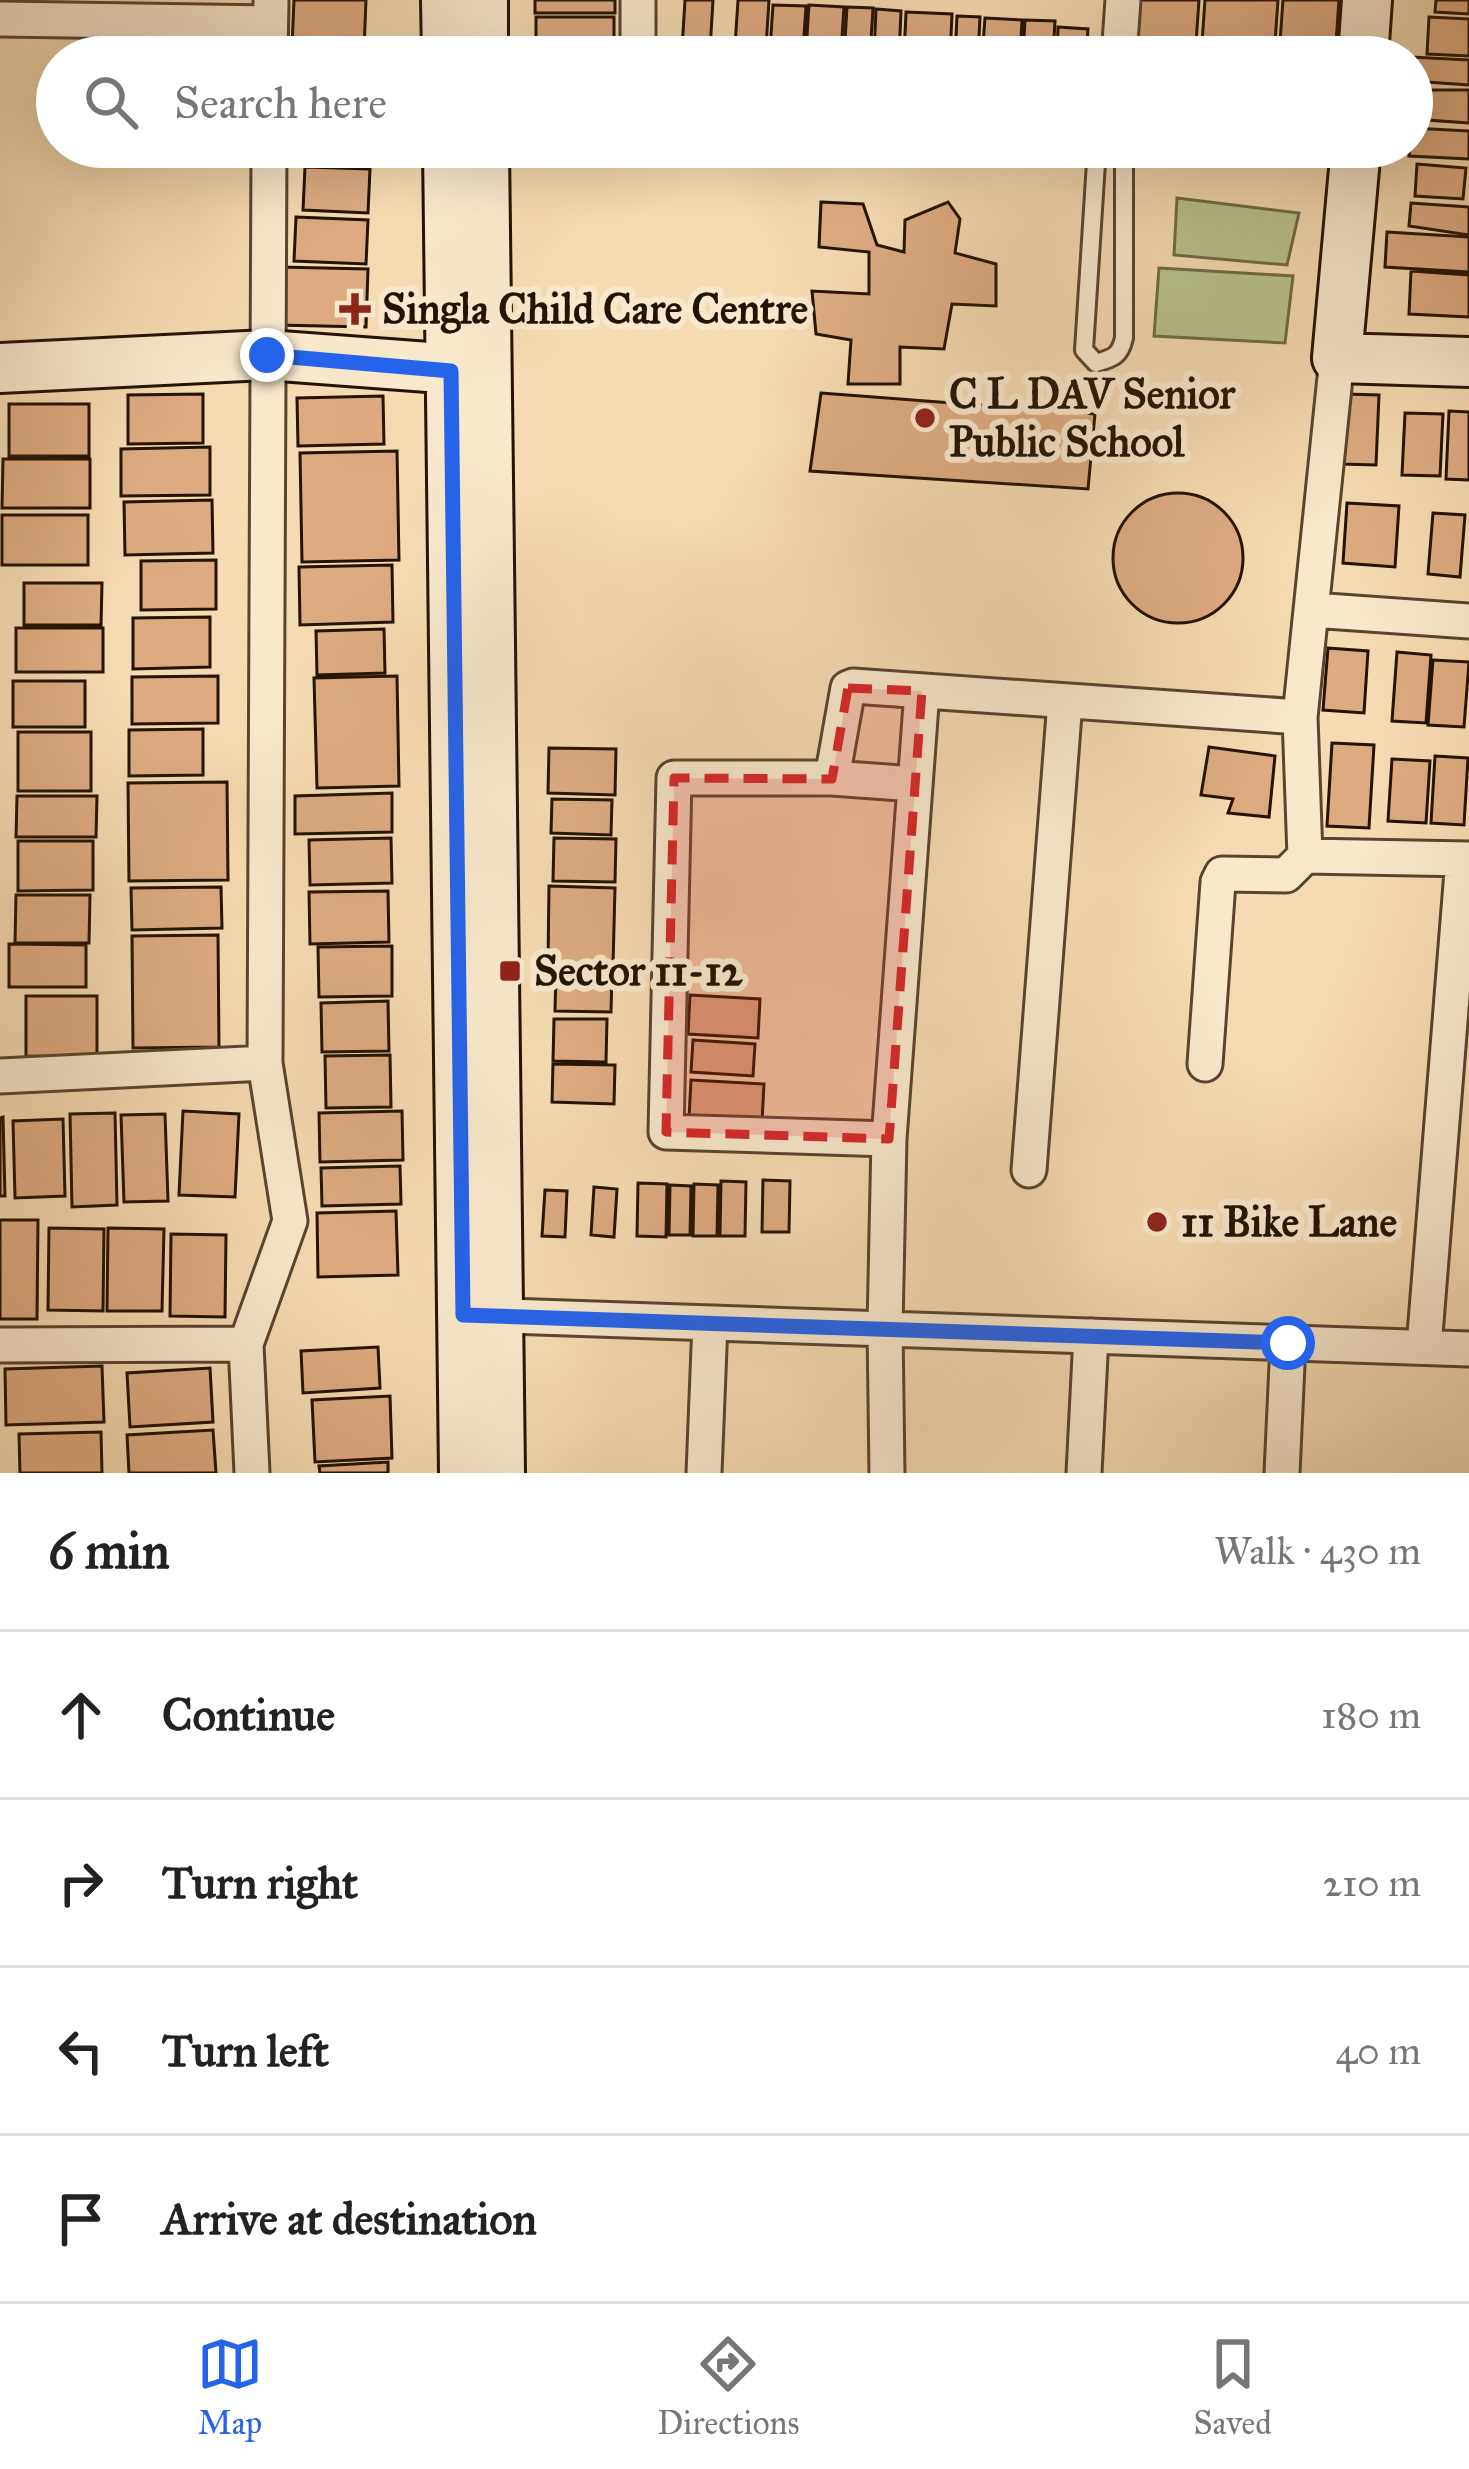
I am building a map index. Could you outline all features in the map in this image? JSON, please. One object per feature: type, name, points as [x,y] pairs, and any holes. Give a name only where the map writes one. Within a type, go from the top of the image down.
[{"type":"street","points":[[446,0],[447,36]]},
{"type":"street","points":[[483,0],[483,36]]},
{"type":"street","points":[[638,0],[638,36]]},
{"type":"street","points":[[1120,36],[1123,0]]},
{"type":"street","points":[[1364,36],[1367,0]]},
{"type":"street","points":[[0,19],[271,11]]},
{"type":"street","points":[[253,1473],[246,1344],[290,1220],[265,1063],[269,168]]},
{"type":"street","points":[[450,168],[469,371]]},
{"type":"street","points":[[464,1473],[480,1315],[469,371],[483,168]]},
{"type":"street","points":[[1305,856],[1300,717],[1354,168]]},
{"type":"street","points":[[0,368],[267,355],[469,371]]},
{"type":"street","points":[[1337,358],[1469,362]]},
{"type":"street","points":[[1312,610],[1469,621]]},
{"type":"street","points":[[832,778],[848,688],[1300,717]]},
{"type":"street","points":[[887,1473],[889,1138],[922,691]]},
{"type":"street","points":[[1029,1170],[1065,701]]},
{"type":"street","points":[[889,1138],[666,1132],[674,778],[832,778],[916,784]]},
{"type":"street","points":[[1205,1064],[1222,874],[1286,875],[1305,856],[1466,859],[1424,1347]]},
{"type":"street","points":[[0,1076],[265,1063]]},
{"type":"street","points":[[480,1315],[1469,1349]]},
{"type":"street","points":[[480,1315],[500,1473]]},
{"type":"street","points":[[704,1473],[710,1323]]},
{"type":"street","points":[[1084,1473],[1091,1336]]},
{"type":"street","points":[[1282,1473],[1288,1343]]},
{"type":"street","points":[[0,1345],[246,1344]]},
{"type":"lane","points":[[1096,168],[1084,350],[1096,362],[1113,358],[1124,338],[1124,168]]},
{"type":"highlighted area","points":[[848,688],[922,691],[889,1139],[666,1132],[674,778],[832,779]]},
{"type":"green space","points":[[1177,198],[1299,213],[1287,265],[1174,255]]},
{"type":"green space","points":[[1159,268],[1293,276],[1285,343],[1154,336]]},
{"type":"building","points":[[294,0],[366,0],[365,36],[292,36]]},
{"type":"building","points":[[535,0],[615,0],[615,13],[535,13]]},
{"type":"building","points":[[685,0],[713,0],[711,36],[683,36]]},
{"type":"building","points":[[738,0],[769,0],[767,36],[736,36]]},
{"type":"building","points":[[1140,0],[1199,0],[1196,36],[1137,36]]},
{"type":"building","points":[[1205,0],[1278,0],[1275,36],[1202,36]]},
{"type":"building","points":[[1283,0],[1339,0],[1336,36],[1280,36]]},
{"type":"building","points":[[1436,0],[1469,0],[1469,14],[1435,12]]},
{"type":"building","points":[[773,5],[806,6],[804,36],[771,36]]},
{"type":"building","points":[[809,5],[844,7],[842,36],[807,36]]},
{"type":"building","points":[[847,7],[873,8],[871,36],[845,36]]},
{"type":"building","points":[[876,9],[901,11],[900,36],[875,36]]},
{"type":"building","points":[[906,12],[952,14],[951,36],[905,36]]},
{"type":"building","points":[[957,16],[980,17],[979,36],[956,36]]},
{"type":"building","points":[[536,17],[614,17],[614,36],[536,36]]},
{"type":"building","points":[[1429,17],[1469,19],[1469,56],[1433,54],[1433,36],[1428,36]]},
{"type":"building","points":[[985,18],[1022,20],[1021,36],[984,36]]},
{"type":"building","points":[[1025,20],[1055,21],[1054,36],[1024,36]]},
{"type":"building","points":[[1058,27],[1088,29],[1088,36],[1058,36]]},
{"type":"building","points":[[1433,58],[1469,60],[1469,85],[1433,82]]},
{"type":"building","points":[[1433,90],[1469,90],[1469,123],[1433,120]]},
{"type":"building","points":[[1433,129],[1469,131],[1469,159],[1433,157]]},
{"type":"building","points":[[305,168],[370,169],[368,213],[303,210]]},
{"type":"building","points":[[1417,168],[1466,168],[1463,199],[1415,196]]},
{"type":"building","points":[[821,202],[863,204],[877,245],[904,252],[905,220],[948,202],[960,219],[955,253],[996,264],[996,306],[952,304],[944,349],[900,347],[900,384],[848,384],[851,340],[816,334],[812,291],[869,294],[869,252],[819,247]]},
{"type":"building","points":[[1411,203],[1469,207],[1469,235],[1409,226]]},
{"type":"building","points":[[296,217],[368,220],[366,264],[294,261]]},
{"type":"building","points":[[1387,232],[1469,237],[1469,272],[1385,267]]},
{"type":"building","points":[[279,267],[368,269],[366,327],[277,325]]},
{"type":"building","points":[[1411,271],[1469,275],[1469,317],[1409,314]]},
{"type":"building","points":[[821,393],[1095,414],[1088,489],[810,471]]},
{"type":"building","points":[[203,394],[203,443],[128,444],[128,395]]},
{"type":"building","points":[[1345,394],[1379,395],[1376,465],[1342,464]]},
{"type":"building","points":[[383,396],[384,444],[298,446],[297,398]]},
{"type":"building","points":[[9,404],[89,404],[89,456],[9,456]]},
{"type":"building","points":[[1449,411],[1469,412],[1469,480],[1446,479]]},
{"type":"building","points":[[1405,413],[1443,414],[1440,476],[1402,475]]},
{"type":"building","points":[[210,447],[210,495],[121,496],[121,449]]},
{"type":"building","points":[[397,451],[399,560],[302,562],[300,453]]},
{"type":"building","points":[[3,459],[90,459],[90,508],[2,508]]},
{"type":"building","points":[[1178,493],[1203,498],[1224,512],[1238,533],[1243,558],[1238,583],[1224,604],[1203,618],[1178,623],[1153,618],[1132,604],[1118,583],[1113,558],[1118,533],[1132,512],[1153,498]]},
{"type":"building","points":[[212,500],[213,553],[125,555],[124,502]]},
{"type":"building","points":[[1347,503],[1399,506],[1395,567],[1343,563]]},
{"type":"building","points":[[1433,513],[1465,515],[1460,577],[1428,574]]},
{"type":"building","points":[[2,515],[88,515],[88,565],[2,565]]},
{"type":"building","points":[[216,560],[216,609],[141,610],[141,561]]},
{"type":"building","points":[[392,565],[393,622],[300,625],[299,567]]},
{"type":"building","points":[[24,583],[102,583],[101,625],[24,625]]},
{"type":"building","points":[[210,617],[210,667],[133,669],[133,618]]},
{"type":"building","points":[[16,628],[103,628],[103,672],[16,672]]},
{"type":"building","points":[[384,629],[385,673],[317,675],[316,631]]},
{"type":"building","points":[[1328,648],[1368,651],[1364,713],[1323,710]]},
{"type":"building","points":[[1397,652],[1431,655],[1426,723],[1392,721]]},
{"type":"building","points":[[1433,660],[1469,662],[1464,727],[1428,725]]},
{"type":"building","points":[[218,676],[218,723],[132,724],[132,677]]},
{"type":"building","points":[[397,676],[399,786],[317,788],[314,678]]},
{"type":"building","points":[[13,681],[85,681],[85,727],[13,727]]},
{"type":"building","points":[[203,729],[203,775],[129,776],[129,730]]},
{"type":"building","points":[[18,732],[91,732],[91,791],[18,791]]},
{"type":"building","points":[[1332,743],[1374,745],[1369,828],[1327,826]]},
{"type":"building","points":[[1209,747],[1275,756],[1269,817],[1228,813],[1233,799],[1201,795]]},
{"type":"building","points":[[549,748],[616,749],[615,795],[548,793]]},
{"type":"building","points":[[1435,756],[1468,758],[1464,825],[1431,823]]},
{"type":"building","points":[[1392,759],[1430,761],[1426,823],[1388,821]]},
{"type":"building","points":[[227,782],[228,880],[129,881],[128,783]]},
{"type":"building","points":[[392,793],[392,832],[295,834],[295,796]]},
{"type":"building","points":[[17,796],[97,796],[96,837],[16,837]]},
{"type":"building","points":[[552,799],[612,800],[611,835],[551,833]]},
{"type":"building","points":[[391,838],[392,883],[310,885],[309,840]]},
{"type":"building","points":[[554,838],[616,839],[615,882],[553,881]]},
{"type":"building","points":[[18,841],[93,841],[93,890],[18,891]]},
{"type":"building","points":[[549,886],[615,888],[613,965],[548,964]]},
{"type":"building","points":[[221,887],[222,928],[132,930],[131,888]]},
{"type":"building","points":[[388,891],[389,942],[310,944],[309,892]]},
{"type":"building","points":[[16,895],[90,895],[89,943],[15,943]]},
{"type":"building","points":[[218,935],[219,1047],[133,1048],[132,936]]},
{"type":"building","points":[[9,944],[86,945],[86,987],[9,987]]},
{"type":"building","points":[[392,946],[392,996],[319,997],[318,947]]},
{"type":"building","points":[[556,972],[612,973],[611,1012],[555,1011]]},
{"type":"building","points":[[690,995],[760,999],[758,1038],[688,1034]]},
{"type":"building","points":[[26,996],[97,996],[97,1057],[26,1056]]},
{"type":"building","points":[[388,1001],[389,1051],[322,1052],[321,1003]]},
{"type":"building","points":[[554,1019],[607,1019],[606,1062],[553,1061]]},
{"type":"building","points":[[693,1040],[755,1044],[753,1076],[691,1072]]},
{"type":"building","points":[[390,1055],[391,1107],[326,1108],[325,1056]]},
{"type":"building","points":[[553,1064],[615,1065],[614,1104],[552,1102]]},
{"type":"building","points":[[691,1080],[764,1084],[762,1122],[689,1118]]},
{"type":"building","points":[[183,1111],[239,1114],[235,1197],[179,1195]]},
{"type":"building","points":[[402,1111],[403,1160],[320,1162],[319,1113]]},
{"type":"building","points":[[115,1113],[117,1205],[72,1207],[70,1114]]},
{"type":"building","points":[[165,1114],[168,1201],[124,1202],[121,1115]]},
{"type":"building","points":[[0,1118],[5,1196],[0,1196]]},
{"type":"building","points":[[63,1119],[65,1196],[15,1198],[13,1121]]},
{"type":"building","points":[[400,1166],[401,1204],[322,1206],[321,1168]]},
{"type":"building","points":[[763,1180],[790,1181],[789,1232],[762,1232]]},
{"type":"building","points":[[721,1181],[746,1182],[745,1236],[720,1236]]},
{"type":"building","points":[[638,1183],[667,1184],[666,1237],[637,1236]]},
{"type":"building","points":[[694,1184],[718,1185],[717,1236],[693,1236]]},
{"type":"building","points":[[670,1185],[691,1186],[690,1235],[669,1235]]},
{"type":"building","points":[[594,1187],[617,1189],[614,1237],[591,1235]]},
{"type":"building","points":[[545,1190],[567,1191],[565,1237],[542,1236]]},
{"type":"building","points":[[396,1211],[398,1275],[318,1277],[317,1213]]},
{"type":"building","points":[[0,1220],[38,1220],[37,1319],[0,1319]]},
{"type":"building","points":[[49,1228],[104,1229],[103,1311],[48,1310]]},
{"type":"building","points":[[108,1228],[164,1229],[162,1311],[107,1311]]},
{"type":"building","points":[[171,1234],[226,1235],[225,1317],[170,1316]]},
{"type":"building","points":[[378,1347],[380,1388],[303,1393],[301,1351]]},
{"type":"building","points":[[102,1366],[104,1422],[6,1425],[5,1369]]},
{"type":"building","points":[[210,1368],[213,1422],[130,1427],[127,1373]]},
{"type":"building","points":[[390,1396],[392,1458],[315,1462],[312,1400]]},
{"type":"building","points":[[213,1430],[216,1473],[129,1473],[127,1435]]},
{"type":"building","points":[[101,1432],[102,1473],[20,1473],[19,1434]]},
{"type":"building","points":[[388,1462],[388,1473],[320,1473],[319,1466]]},
{"type":"place","name":"Singla Child Care Centre","points":[[355,309]]},
{"type":"place","name":"C L DAV Senior Public School","points":[[925,418]]},
{"type":"place","name":"Sector 11-12","points":[[510,971]]},
{"type":"place","name":"11 Bike Lane","points":[[1157,1222]]},
{"type":"route","points":[[267,355],[451,371],[463,1315],[1288,1343]]}]
